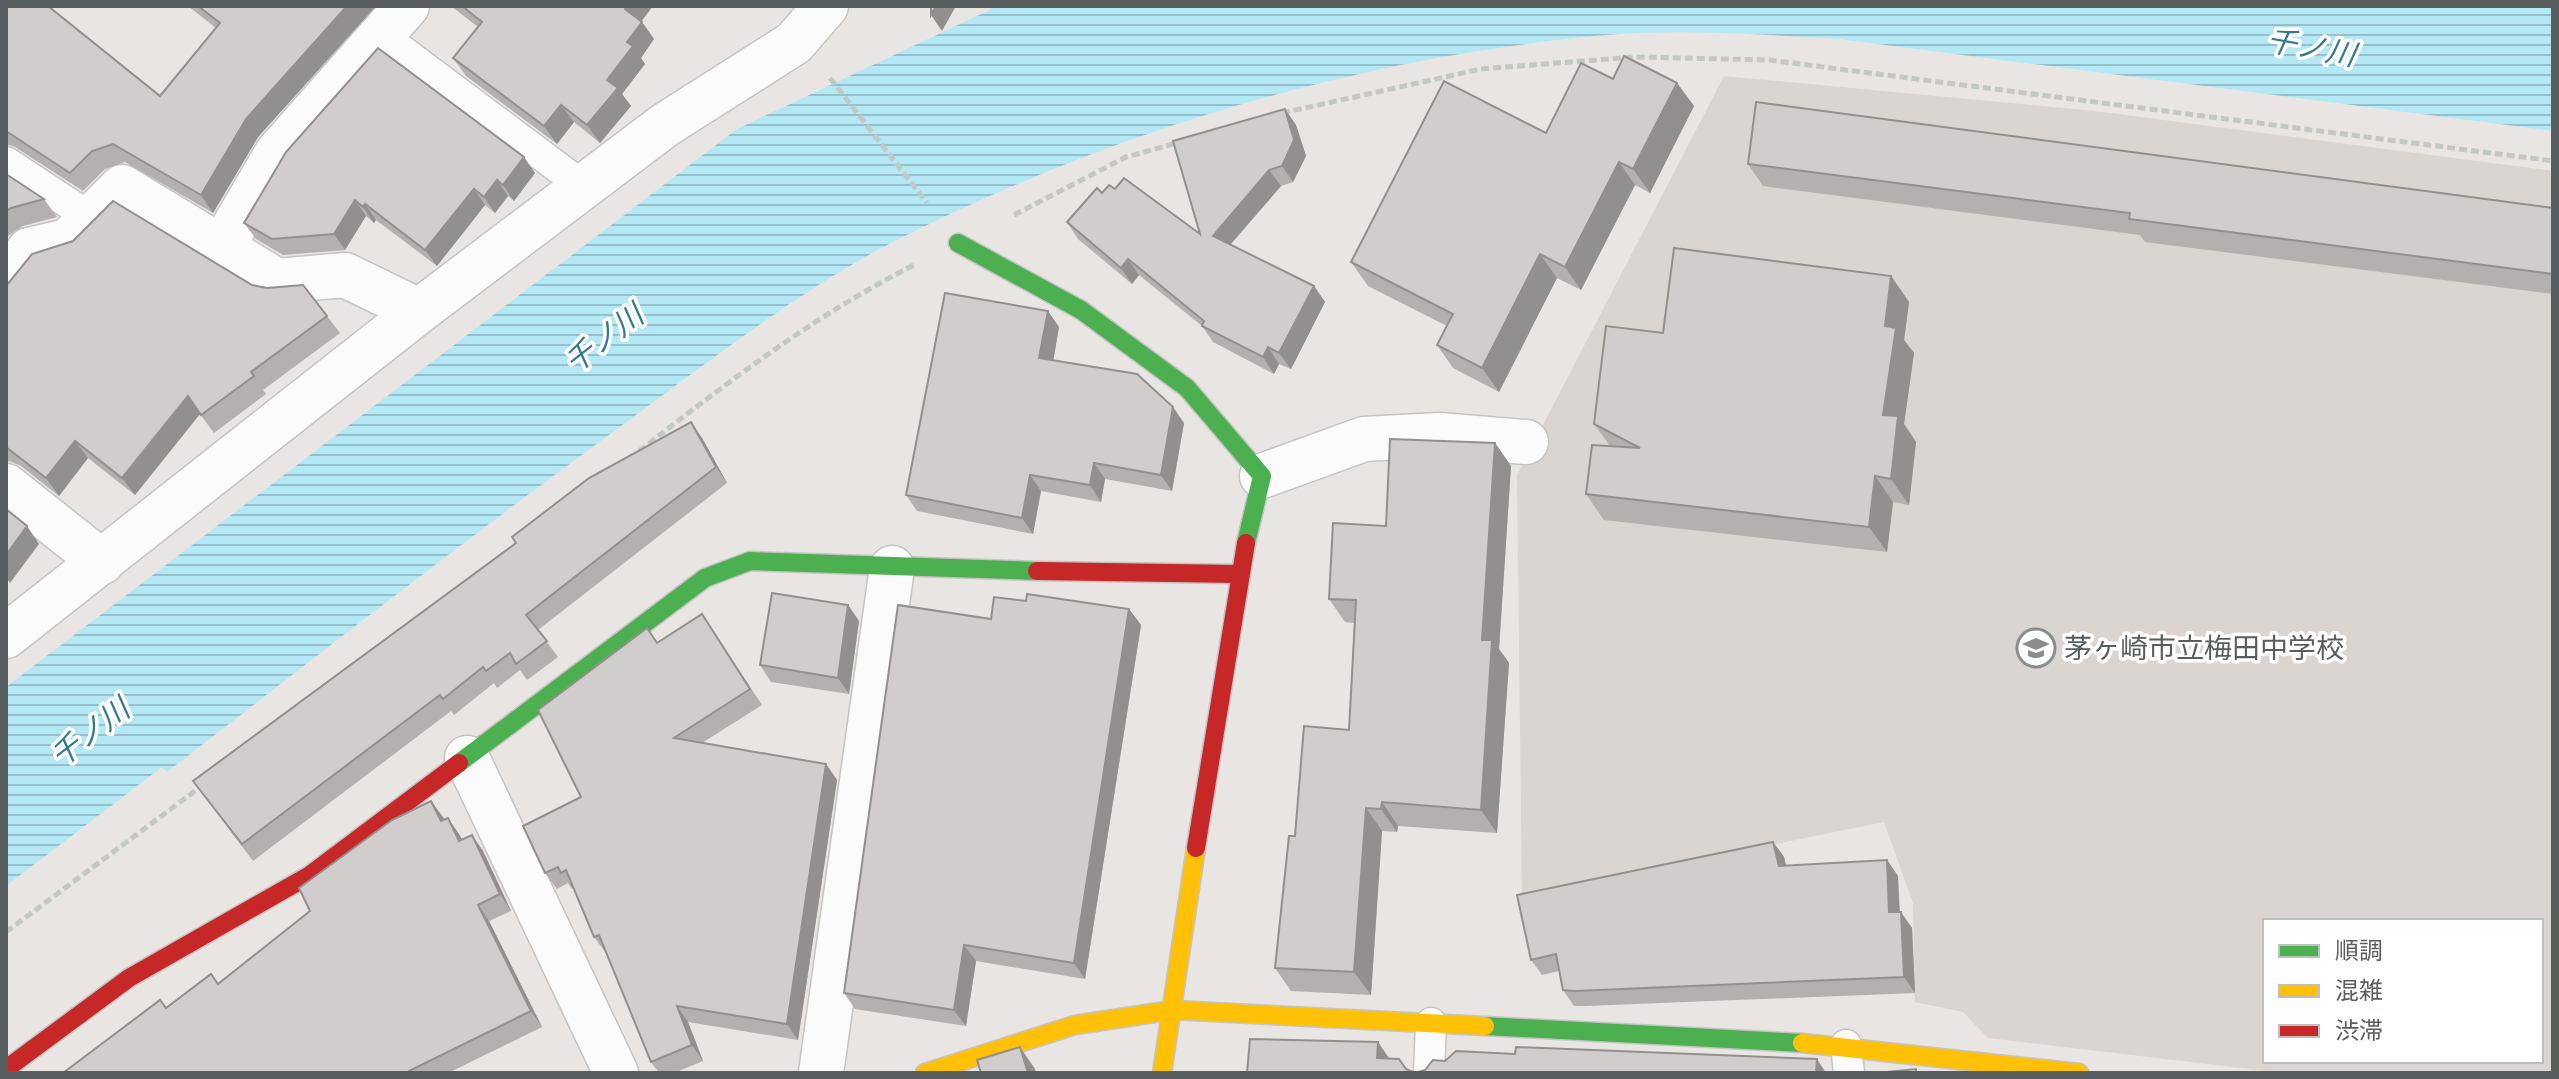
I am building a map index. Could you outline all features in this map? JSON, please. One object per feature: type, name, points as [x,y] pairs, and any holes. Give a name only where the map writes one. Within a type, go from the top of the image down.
[{"type":"street","points":[[6,636],[419,311],[665,125],[794,43],[826,6]]},
{"type":"street","points":[[222,247],[277,153],[394,21]]},
{"type":"street","points":[[6,283],[29,250],[68,241],[122,187],[277,281],[345,275],[419,311]]},
{"type":"street","points":[[958,243],[1081,310],[1187,388],[1262,476]]},
{"type":"street","points":[[1262,476],[1364,439],[1439,435],[1526,442]]},
{"type":"street","points":[[1162,1073],[1238,574],[1262,476]]},
{"type":"street","points":[[6,486],[102,562]]},
{"type":"street","points":[[6,1069],[129,978],[310,875],[705,578],[750,561],[892,568],[1238,574]]},
{"type":"street","points":[[821,1073],[892,568]]},
{"type":"street","points":[[467,758],[616,1073]]},
{"type":"street","points":[[925,1073],[1075,1025],[1173,1010],[1431,1023],[1848,1059],[2079,1073]]},
{"type":"lane","points":[[394,21],[584,187]]},
{"type":"lane","points":[[6,162],[91,218]]},
{"type":"lane","points":[[1429,1073],[1431,1023]]},
{"type":"path","points":[[1276,115],[1481,69],[1634,57],[1769,60],[2553,161]]},
{"type":"path","points":[[827,74],[958,243]]},
{"type":"path","points":[[636,453],[724,386],[859,292],[1126,157],[1186,140]]},
{"type":"path","points":[[6,932],[211,779]]},
{"type":"shaded area","name":"茅ヶ崎市立梅田中学校","points":[[1724,76],[2095,111],[2553,171],[2553,1073],[2284,1073],[1988,1038],[1963,1012],[1915,1002],[1913,903],[1884,822],[1522,895],[1517,475]]},
{"type":"water","name":"千ノ川","points":[[998,6],[2553,6],[2553,131],[1839,39],[1712,33],[1616,34],[1494,49],[1404,64],[1228,108],[1057,168],[973,204],[891,243],[822,283],[722,351],[395,596],[167,772],[162,767],[6,886],[6,687],[737,129]]},
{"type":"building","points":[[6,6],[48,6],[160,96],[220,23],[198,6],[347,6],[246,119],[201,195],[113,144],[92,151],[70,173],[6,131]]},
{"type":"building","points":[[462,6],[627,6],[625,9],[642,22],[627,42],[633,46],[607,80],[618,88],[587,125],[561,105],[544,126],[453,58],[482,22]]},
{"type":"building","points":[[378,48],[524,157],[503,185],[497,180],[484,197],[474,189],[425,250],[365,204],[363,207],[355,200],[334,234],[272,239],[244,223],[286,152]]},
{"type":"building","points":[[1624,56],[1677,83],[1633,169],[1619,162],[1565,267],[1540,254],[1482,368],[1437,345],[1453,314],[1351,262],[1444,81],[1546,133],[1581,63],[1613,79]]},
{"type":"building","points":[[1756,102],[2553,208],[2553,274],[2129,219],[2130,213],[1748,164]]},
{"type":"building","points":[[1285,109],[1294,140],[1282,166],[1269,170],[1213,236],[1314,286],[1279,353],[1268,347],[1263,357],[1202,326],[1204,321],[1128,259],[1121,268],[1067,222],[1097,188],[1102,193],[1109,185],[1115,189],[1124,178],[1200,234],[1173,141]]},
{"type":"building","points":[[6,174],[44,199],[6,211]]},
{"type":"building","points":[[113,201],[252,285],[267,288],[303,285],[327,316],[251,372],[254,376],[201,415],[188,396],[122,478],[75,441],[46,478],[6,447],[6,286],[32,254],[73,241]]},
{"type":"building","points":[[1674,248],[1891,276],[1885,326],[1896,328],[1883,415],[1898,416],[1891,479],[1875,476],[1869,527],[1586,494],[1592,445],[1640,448],[1594,424],[1606,326],[1663,333]]},
{"type":"building","points":[[945,293],[1048,311],[1039,358],[1137,374],[1173,407],[1161,475],[1094,463],[1090,485],[1030,475],[1022,518],[906,495]]},
{"type":"building","points":[[691,422],[716,467],[526,615],[547,641],[516,664],[510,653],[486,671],[483,667],[443,699],[440,695],[242,844],[193,781],[516,543],[512,537],[589,478]]},
{"type":"building","points":[[1390,439],[1495,443],[1482,640],[1492,640],[1481,810],[1382,802],[1381,809],[1366,808],[1354,972],[1275,968],[1289,836],[1295,836],[1304,726],[1349,730],[1356,600],[1329,599],[1333,523],[1386,526]]},
{"type":"building","points":[[6,509],[27,526],[6,555]]},
{"type":"building","points":[[772,593],[848,605],[838,678],[760,665]]},
{"type":"building","points":[[1027,594],[1129,609],[1074,963],[964,945],[954,1010],[844,993],[898,605],[991,619],[994,597],[1026,601]]},
{"type":"building","points":[[702,614],[750,689],[674,738],[826,764],[787,1024],[677,1006],[692,1045],[651,1062],[599,935],[594,937],[566,870],[561,873],[558,867],[545,873],[523,826],[581,797],[538,710],[647,628],[657,643]]},
{"type":"building","points":[[431,801],[441,821],[448,818],[459,841],[472,835],[500,894],[478,905],[531,1011],[410,1073],[63,1073],[160,1000],[166,1008],[211,974],[218,984],[310,911],[299,888],[392,820]]},
{"type":"building","points":[[1773,842],[1779,866],[1887,860],[1889,912],[1901,912],[1904,977],[1575,991],[1563,990],[1556,954],[1531,960],[1517,895]]},
{"type":"building","points":[[1250,1039],[1378,1042],[1377,1058],[1399,1059],[1406,1069],[1415,1073],[1247,1073]]},
{"type":"building","points":[[1020,1047],[1028,1073],[981,1073],[977,1060]]},
{"type":"building","points":[[1516,1047],[1817,1059],[1816,1073],[1415,1073],[1425,1070],[1433,1060],[1445,1061],[1456,1051],[1515,1054]]},
{"type":"building","points":[[1916,1069],[1916,1073],[1876,1073]]},
{"type":"traffic: fast","points":[[958,243],[1081,310],[1187,388],[1262,476],[1246,543]]},
{"type":"traffic: fast","points":[[459,763],[705,578],[750,561],[1037,571]]},
{"type":"traffic: fast","points":[[1485,1026],[1802,1043]]},
{"type":"traffic: slow","points":[[1162,1073],[1196,848]]},
{"type":"traffic: slow","points":[[925,1073],[1075,1025],[1173,1010],[1485,1026]]},
{"type":"traffic: slow","points":[[1802,1043],[2079,1073]]},
{"type":"traffic: jam","points":[[1196,848],[1246,543]]},
{"type":"traffic: jam","points":[[1037,571],[1238,574]]},
{"type":"traffic: jam","points":[[6,1069],[129,978],[310,875],[459,763]]},
{"type":"place","name":"茅ヶ崎市立梅田中学校","points":[[2036,648]]}]
